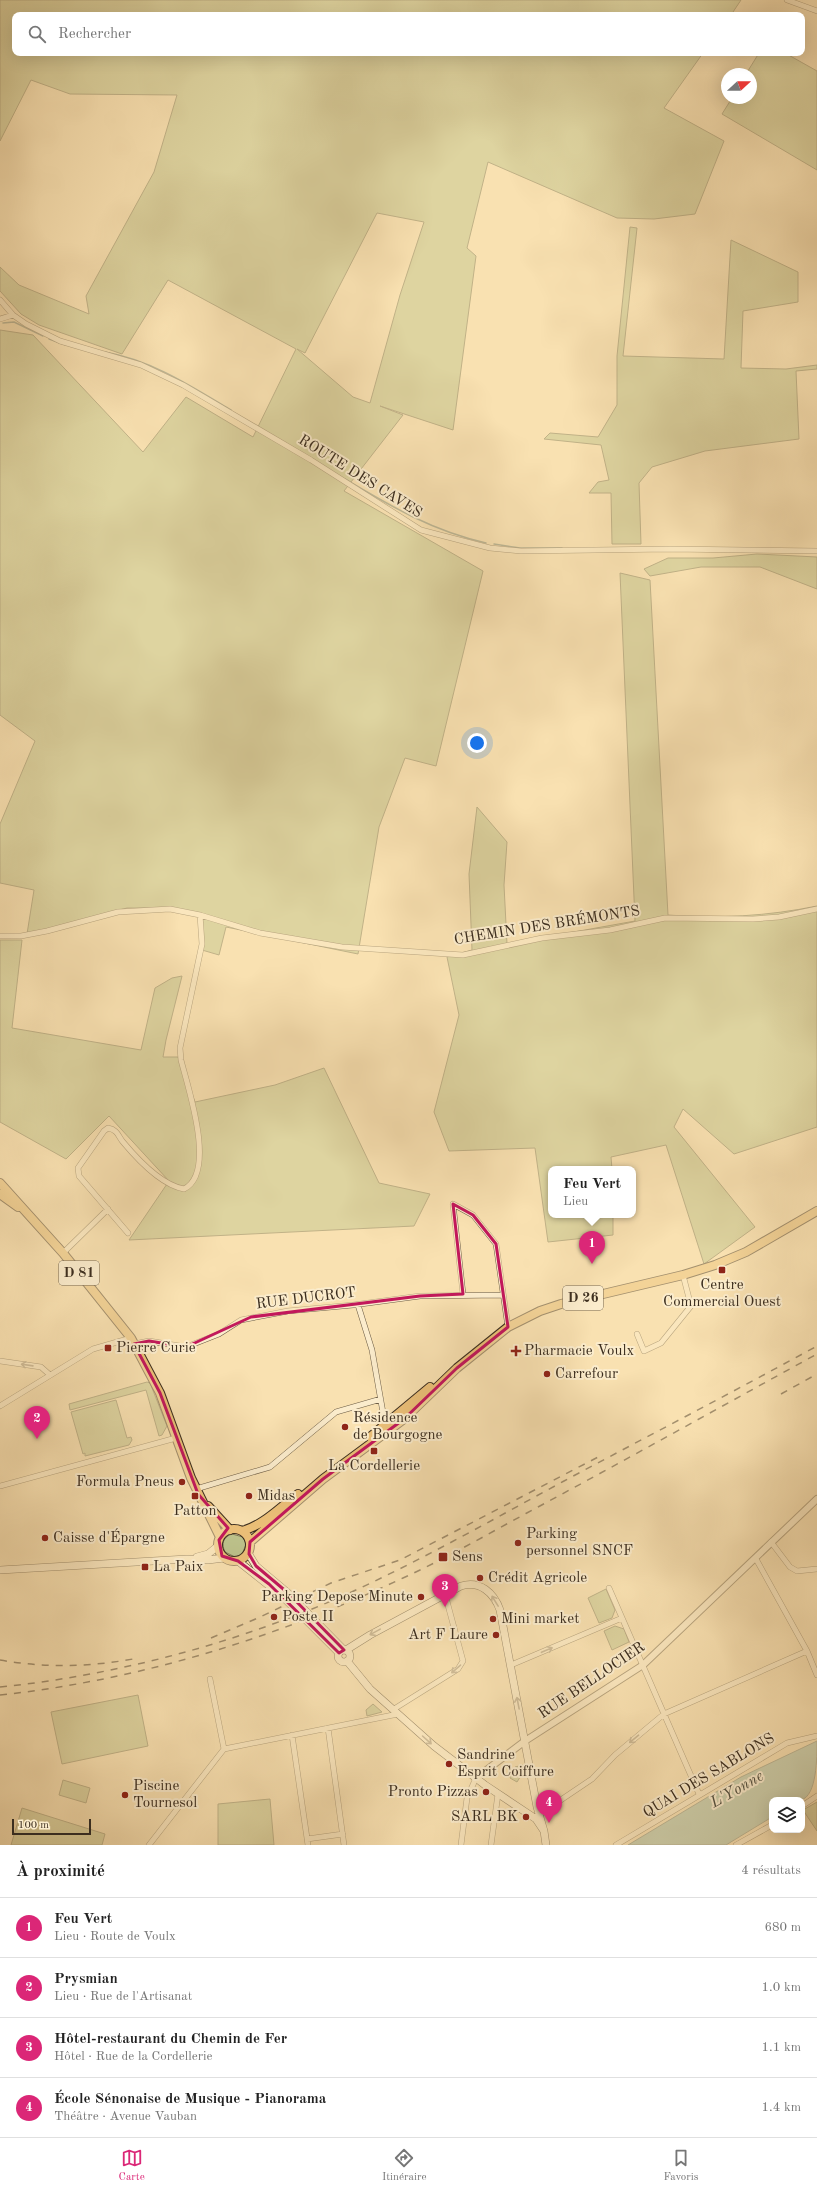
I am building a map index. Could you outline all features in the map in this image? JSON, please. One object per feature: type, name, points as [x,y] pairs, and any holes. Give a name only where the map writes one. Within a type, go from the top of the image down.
[{"type":"main road","name":"D 81","points":[[0,1182],[2,1195],[24,1210],[63,1253],[133,1341],[160,1393],[196,1489],[202,1499],[219,1541]]},
{"type":"main road","name":"D 26","points":[[242,1531],[251,1528],[264,1520],[508,1328],[540,1311],[561,1304],[683,1275],[714,1265],[746,1252],[817,1211]]},
{"type":"main road","name":"D 26","points":[[250,1542],[323,1479],[404,1419],[457,1368]]},
{"type":"main road","name":"D 81","points":[[202,1499],[230,1530]]},
{"type":"main road","points":[[187,1559],[205,1555],[230,1530],[242,1531],[248,1537],[250,1542],[248,1553],[238,1561]]},
{"type":"main road","points":[[219,1541],[224,1558]]},
{"type":"main road","points":[[248,1553],[256,1566],[288,1593],[343,1651]]},
{"type":"main road","points":[[0,1570],[187,1559],[208,1560],[224,1558],[238,1561],[269,1584],[314,1627],[343,1651]]},
{"type":"main road","points":[[544,1831],[539,1822],[529,1813],[498,1794],[434,1746],[370,1689],[347,1661],[341,1660],[343,1651],[445,1594],[466,1584],[481,1586],[489,1592],[498,1605],[511,1665],[525,1741],[544,1831],[546,1845]]},
{"type":"main road","points":[[529,1813],[539,1810]]},
{"type":"street","points":[[788,0],[817,11]]},
{"type":"street","name":"ROUTE DES CAVES","points":[[0,300],[13,315],[26,324],[60,341],[141,366],[183,385],[311,460],[422,530],[490,548],[521,551],[817,551]]},
{"type":"street","points":[[0,320],[13,315]]},
{"type":"street","name":"CHEMIN DES BRÉMONTS","points":[[0,936],[21,936],[47,932],[118,912],[170,909],[200,915],[273,936],[342,947],[435,954],[472,954],[542,938],[610,930],[665,918],[754,919],[778,917],[817,910]]},
{"type":"street","points":[[128,1233],[77,1173],[78,1168],[104,1131],[108,1128],[114,1129],[118,1133],[122,1142],[160,1180],[184,1189],[190,1186],[197,1177],[199,1163],[198,1137],[181,1060],[180,1048],[202,944],[200,915]]},
{"type":"street","points":[[464,1294],[453,1204],[474,1215],[496,1244],[502,1295],[508,1328]]},
{"type":"street","points":[[63,1253],[108,1209]]},
{"type":"street","points":[[637,1334],[644,1351],[661,1343],[691,1306],[683,1275]]},
{"type":"street","name":"RUE DUCROT","points":[[0,1406],[14,1400],[93,1349],[133,1341],[149,1341],[186,1346],[208,1340],[241,1320],[251,1317],[358,1305],[420,1296],[464,1294],[502,1295]]},
{"type":"street","points":[[358,1305],[372,1350],[385,1424]]},
{"type":"street","points":[[0,1361],[41,1367],[50,1376]]},
{"type":"street","points":[[196,1489],[270,1467],[336,1412],[381,1399]]},
{"type":"street","points":[[0,1486],[176,1438]]},
{"type":"street","name":"RUE BELLOCIER","points":[[461,1845],[467,1798],[476,1778],[525,1741],[643,1665],[756,1559],[771,1542],[817,1499]]},
{"type":"street","points":[[771,1542],[790,1567],[796,1571],[817,1569]]},
{"type":"street","points":[[756,1559],[807,1651],[817,1675]]},
{"type":"street","points":[[609,1588],[699,1794]]},
{"type":"street","points":[[149,1845],[224,1749],[328,1728],[396,1712],[458,1669],[463,1661],[445,1594]]},
{"type":"street","points":[[511,1665],[622,1618]]},
{"type":"street","points":[[539,1810],[592,1779],[616,1755],[664,1714],[807,1651]]},
{"type":"street","points":[[210,1679],[224,1749]]},
{"type":"street","points":[[328,1728],[344,1845]]},
{"type":"street","points":[[292,1735],[308,1845]]},
{"type":"street","name":"QUAI DES SABLONS","points":[[616,1845],[699,1794],[787,1743],[817,1736]]},
{"type":"street","points":[[491,1845],[498,1794]]},
{"type":"street","points":[[805,1804],[817,1796]]},
{"type":"street","points":[[736,1845],[769,1827]]},
{"type":"street","points":[[307,1839],[343,1834]]},
{"type":"highlighted area","points":[[453,1204],[473,1215],[496,1244],[508,1327],[457,1368],[404,1419],[323,1479],[250,1542],[249,1554],[256,1566],[288,1593],[344,1650],[339,1653],[269,1584],[238,1561],[222,1556],[219,1540],[228,1528],[198,1494],[160,1393],[134,1344],[149,1341],[186,1347],[251,1317],[420,1296],[463,1294]]},
{"type":"green space","points":[[0,0],[741,0],[733,12],[12,12],[12,56],[701,56],[664,108],[724,141],[695,214],[654,219],[617,218],[488,162],[467,248],[476,256],[453,430],[380,406],[403,415],[344,491],[483,571],[436,766],[405,758],[379,827],[358,954],[226,927],[219,955],[202,950],[202,913],[164,908],[127,908],[27,934],[34,890],[0,883],[0,824],[35,741],[0,715],[0,330],[33,335],[143,452],[186,397],[253,437],[296,349],[168,280],[122,354],[39,325],[21,314],[0,291],[0,267],[19,285],[89,314],[86,296],[154,172],[177,95],[70,94],[31,80],[0,141]],"holes":[[[377,213],[424,222],[400,295],[370,403],[353,397],[297,349],[305,353]]]},
{"type":"green space","points":[[757,56],[790,56],[817,71],[817,170],[722,114],[728,104],[757,104],[757,68],[750,68]]},
{"type":"green space","points":[[630,227],[637,228],[623,356],[724,359],[731,240],[798,272],[798,302],[743,311],[741,368],[786,369],[817,365],[817,369],[796,371],[799,439],[705,451],[652,467],[639,483],[641,544],[612,544],[611,493],[589,493],[598,482],[609,480],[601,445],[544,439],[550,433],[598,437],[617,405],[617,356]]},
{"type":"green space","points":[[757,554],[817,557],[817,589],[760,567],[701,567],[650,576],[644,569],[668,558],[713,558]]},
{"type":"green space","points":[[620,573],[650,580],[668,915],[705,917],[743,916],[817,906],[817,1127],[734,1154],[683,1109],[674,1127],[755,1227],[704,1264],[666,1145],[611,1157],[612,1166],[548,1166],[548,1218],[613,1218],[613,1235],[548,1242],[535,1148],[449,1151],[434,1112],[459,1015],[447,957],[472,950],[469,874],[477,807],[507,842],[504,885],[507,944],[635,921]]},
{"type":"green space","points":[[0,940],[22,940],[12,1028],[141,1050],[155,988],[172,978],[182,976],[163,1057],[178,1057],[195,1102],[275,1085],[324,1068],[379,1183],[430,1194],[414,1226],[129,1240],[169,1181],[109,1116],[66,1159],[0,1122]]},
{"type":"green space","points":[[147,1382],[150,1383],[167,1426],[162,1435],[159,1436],[146,1390],[70,1410],[69,1404]]},
{"type":"green space","points":[[116,1400],[127,1438],[131,1437],[132,1440],[129,1445],[85,1456],[85,1453],[83,1454],[71,1412]]},
{"type":"green space","points":[[232,1534],[243,1537],[246,1544],[242,1555],[235,1557],[225,1552],[223,1546],[224,1541],[229,1535]]},
{"type":"green space","points":[[606,1589],[615,1610],[612,1618],[599,1623],[588,1598]]},
{"type":"green space","points":[[615,1626],[624,1629],[629,1642],[612,1650],[604,1631]]},
{"type":"green space","points":[[138,1695],[148,1746],[62,1764],[51,1712]]},
{"type":"green space","points":[[373,1704],[382,1712],[367,1716],[366,1710]]},
{"type":"green space","points":[[523,1765],[524,1771],[517,1782],[510,1778],[515,1767]]},
{"type":"green space","points":[[63,1780],[90,1788],[86,1803],[59,1795]]},
{"type":"green space","points":[[270,1799],[274,1845],[218,1845],[218,1804]]},
{"type":"green space","points":[[817,1802],[817,1831],[805,1813],[805,1809]]},
{"type":"green space","points":[[22,1808],[105,1834],[102,1845],[11,1845]]},
{"type":"water","name":"L'Yonne","points":[[817,1741],[815,1775],[813,1784],[806,1797],[769,1797],[769,1819],[726,1845],[628,1845],[741,1777]]},
{"type":"waterway","points":[[3,323],[14,322],[43,336]]},
{"type":"waterway","points":[[49,339],[66,345]]},
{"type":"waterway","points":[[105,352],[138,361],[155,368],[186,383],[231,410]]},
{"type":"waterway","points":[[345,479],[379,499],[430,525],[486,543]]},
{"type":"waterway","points":[[494,544],[520,548],[562,548]]},
{"type":"railway","points":[[0,1687],[44,1682],[88,1674],[176,1654],[262,1628],[345,1595],[483,1525],[817,1346]]},
{"type":"railway","points":[[0,1695],[104,1679],[155,1667],[256,1637],[355,1600],[454,1553],[817,1354]]},
{"type":"railway","points":[[781,1394],[817,1374]]},
{"type":"railway","points":[[211,1638],[258,1618],[331,1583],[400,1560],[602,1455]]},
{"type":"railway","points":[[0,1660],[17,1663],[66,1666],[100,1664],[133,1659]]},
{"type":"place","name":"Feu Vert","points":[[592,1264]]},
{"type":"place","name":"Centre Commercial Ouest","points":[[722,1270]]},
{"type":"place","name":"Pierre Curie","points":[[108,1348]]},
{"type":"place","name":"Pharmacie Voulx","points":[[516,1351]]},
{"type":"place","name":"Carrefour","points":[[547,1374]]},
{"type":"place","name":"Résidence de Bourgogne","points":[[345,1427]]},
{"type":"place","name":"Prysmian","points":[[37,1439]]},
{"type":"place","name":"La Cordellerie","points":[[374,1451]]},
{"type":"place","name":"Formula Pneus","points":[[182,1482]]},
{"type":"place","name":"Patton","points":[[195,1496]]},
{"type":"place","name":"Midas","points":[[249,1496]]},
{"type":"place","name":"Caisse d'Épargne","points":[[45,1538]]},
{"type":"place","name":"Parking personnel SNCF","points":[[518,1543]]},
{"type":"place","name":"Sens","points":[[443,1557]]},
{"type":"place","name":"La Paix","points":[[145,1567]]},
{"type":"place","name":"Crédit Agricole","points":[[480,1578]]},
{"type":"place","name":"Parking Depose Minute","points":[[421,1597]]},
{"type":"place","name":"Hôtel-restaurant du Chemin de Fer","points":[[445,1607]]},
{"type":"place","name":"Poste II","points":[[274,1617]]},
{"type":"place","name":"Mini market","points":[[493,1619]]},
{"type":"place","name":"Art F Laure","points":[[496,1635]]},
{"type":"place","name":"Sandrine Esprit Coiffure","points":[[449,1764]]},
{"type":"place","name":"Pronto Pizzas","points":[[486,1792]]},
{"type":"place","name":"Piscine Tournesol","points":[[125,1795]]},
{"type":"place","name":"SARL BK","points":[[526,1817]]},
{"type":"place","name":"École Sénonaise de Musique - Pianorama","points":[[549,1823]]}]
